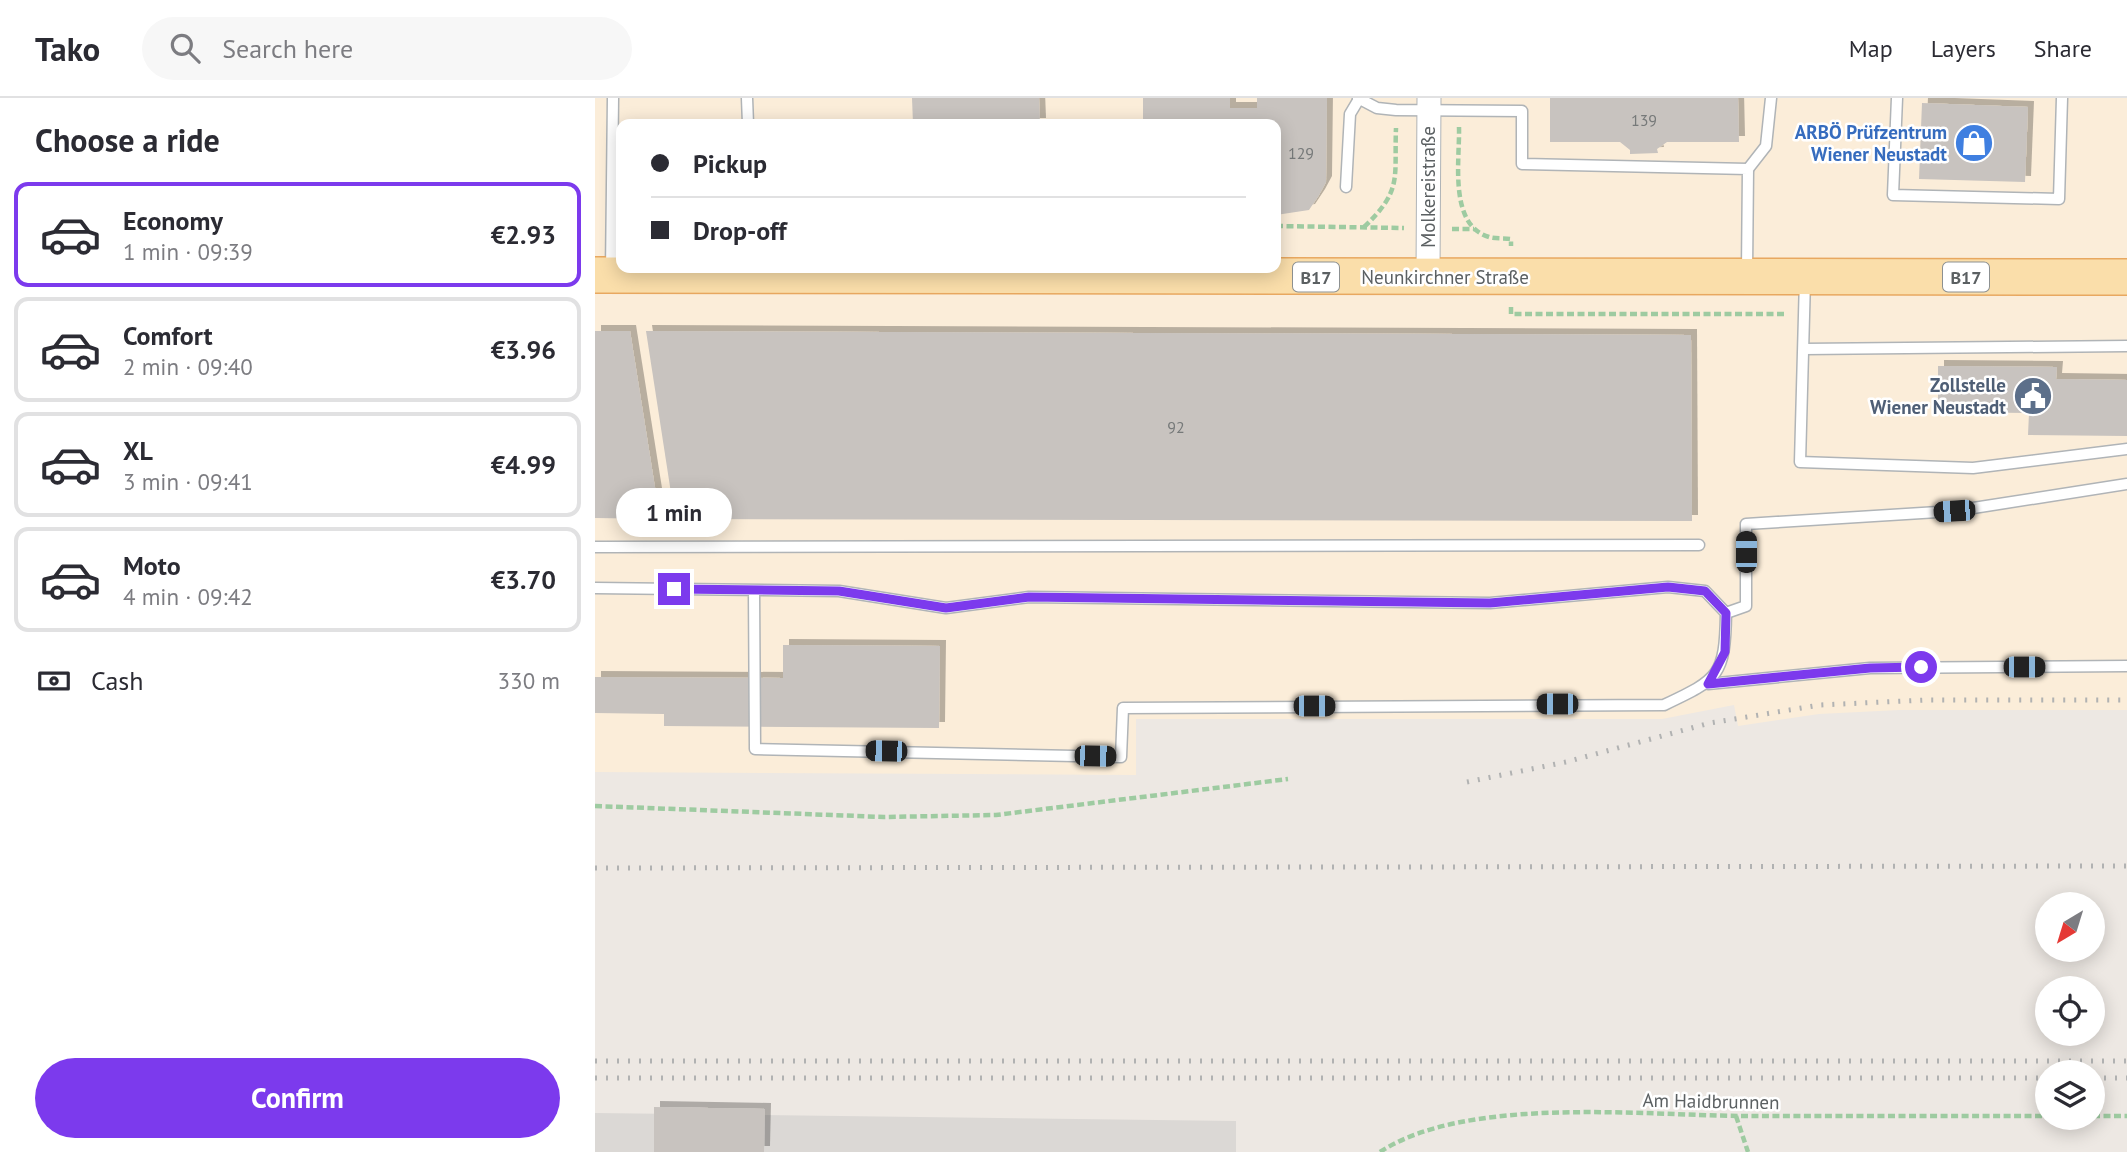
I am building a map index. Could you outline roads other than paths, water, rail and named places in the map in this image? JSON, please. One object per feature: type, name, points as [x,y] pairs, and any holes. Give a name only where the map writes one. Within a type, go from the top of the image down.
[{"type":"main road","name":"Neunkirchner Straße","points":[[603,275],[703,273]]},
{"type":"main road","name":"Neunkirchner Straße","points":[[888,273],[1428,277],[2127,277]]},
{"type":"street","name":"Molkereistraße","points":[[1428,277],[1429,105]]},
{"type":"lane","points":[[603,275],[613,98]]},
{"type":"lane","points":[[747,98],[748,119]]},
{"type":"lane","points":[[1346,187],[1350,114],[1358,98],[1377,108],[1396,110],[1429,105],[1459,112],[1522,111]]},
{"type":"lane","points":[[1522,98],[1522,164],[1748,169]]},
{"type":"lane","points":[[1747,277],[1748,169],[1766,146],[1771,98]]},
{"type":"lane","points":[[1897,98],[1893,195],[2059,199],[2062,98]]},
{"type":"lane","points":[[1805,277],[1800,462],[1973,468],[2127,450]]},
{"type":"lane","points":[[1804,349],[2127,346]]},
{"type":"lane","points":[[1726,613],[1746,606],[1746,524],[1954,511],[2127,484]]},
{"type":"lane","points":[[595,547],[1699,545]]},
{"type":"lane","points":[[595,588],[839,591],[946,608],[1029,597],[1490,603],[1668,587],[1705,591],[1726,613],[1725,652],[1708,684]]},
{"type":"lane","points":[[754,590],[755,749],[1121,757],[1122,708],[1664,705],[1708,684],[1870,668],[2127,667]]},
{"type":"railway","points":[[1467,782],[1566,762],[1710,723],[1820,705],[1926,700],[2127,700]]},
{"type":"railway","points":[[595,868],[2127,866]]},
{"type":"railway","points":[[595,1061],[2127,1061]]},
{"type":"railway","points":[[595,1078],[2035,1078]]},
{"type":"railway","points":[[2105,1078],[2127,1078]]},
{"type":"place","name":"ARBÖ Prüfzentrum Wiener Neustadt","points":[[1974,143]]},
{"type":"place","name":"Zollstelle Wiener Neustadt","points":[[2033,396]]}]
